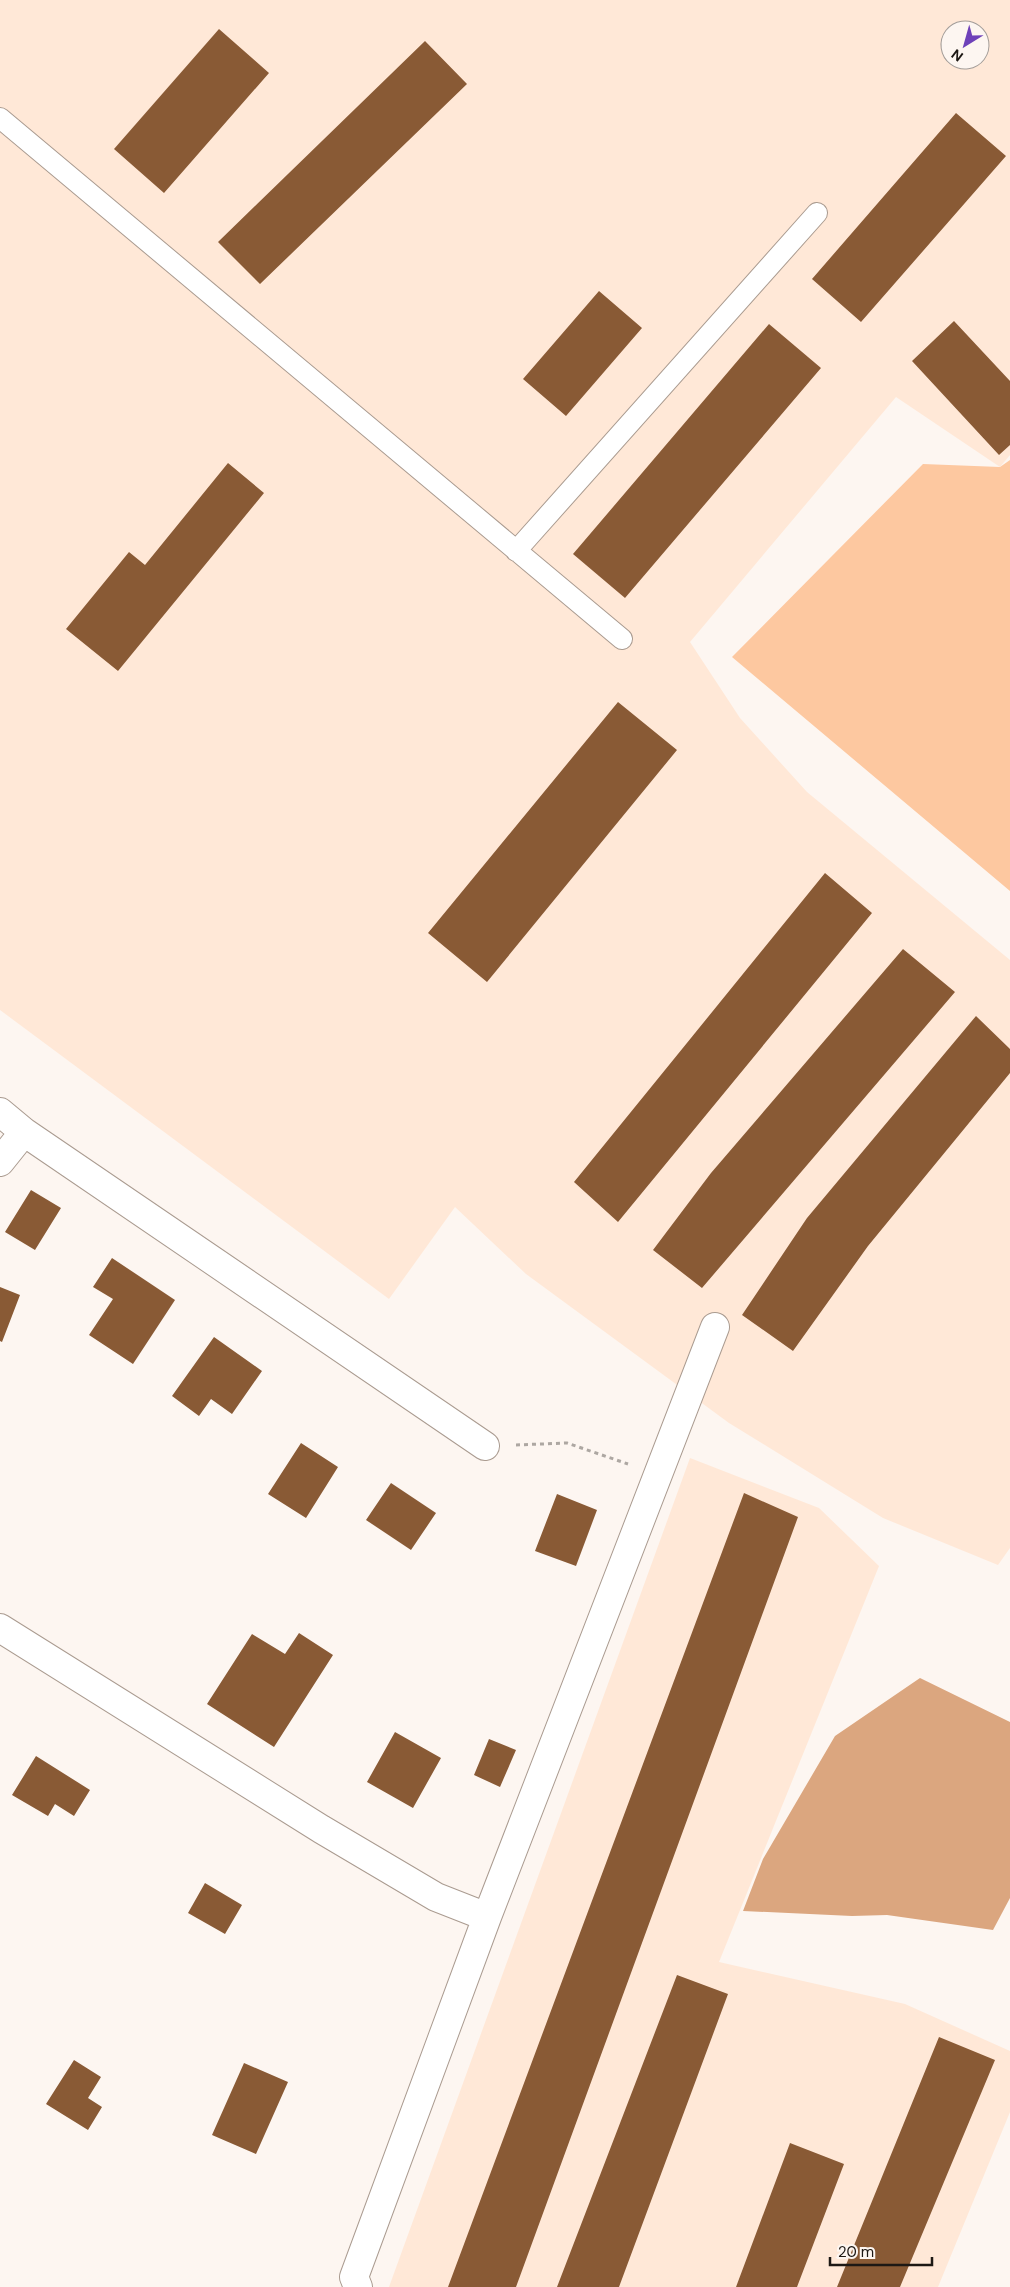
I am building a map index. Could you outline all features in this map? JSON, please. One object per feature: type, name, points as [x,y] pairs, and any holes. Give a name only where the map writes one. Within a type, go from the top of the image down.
[{"type":"street","points":[[0,1112],[24,1132],[485,1446]]},
{"type":"street","points":[[0,1162],[24,1132]]},
{"type":"street","points":[[358,2287],[354,2278],[487,1917],[715,1327]]},
{"type":"street","points":[[0,1628],[345,1844],[436,1897],[487,1917]]},
{"type":"lane","points":[[0,118],[622,640]]},
{"type":"lane","points":[[516,551],[817,214]]},
{"type":"path","points":[[485,1446],[567,1442],[659,1474]]},
{"type":"shaded area","points":[[0,0],[1010,0],[1010,455],[1000,467],[896,397],[690,642],[740,718],[807,792],[1010,960],[1010,1548],[998,1565],[883,1518],[729,1423],[526,1274],[455,1207],[389,1299],[0,1010]]},
{"type":"shaded area","points":[[1010,460],[1010,891],[732,657],[923,464],[1000,467]]},
{"type":"shaded area","points":[[690,1458],[819,1508],[879,1566],[719,1962],[905,2004],[1010,2051],[1010,2112],[938,2287],[389,2287]]},
{"type":"shaded area","points":[[920,1678],[1010,1722],[1010,1898],[993,1930],[887,1915],[852,1916],[743,1911],[763,1859],[835,1736]]},
{"type":"building","points":[[219,29],[269,73],[164,193],[114,149]]},
{"type":"building","points":[[425,41],[467,84],[260,284],[218,242]]},
{"type":"building","points":[[956,113],[1006,156],[861,322],[812,279]]},
{"type":"building","points":[[599,291],[642,328],[566,416],[523,379]]},
{"type":"building","points":[[954,321],[1010,381],[1010,445],[999,455],[912,361]]},
{"type":"building","points":[[769,324],[821,368],[625,598],[573,554]]},
{"type":"building","points":[[228,463],[264,493],[118,671],[66,629],[129,552],[145,565]]},
{"type":"building","points":[[618,702],[677,750],[487,982],[428,933]]},
{"type":"building","points":[[825,873],[872,913],[618,1222],[574,1182]]},
{"type":"building","points":[[903,949],[955,992],[702,1288],[653,1250],[711,1173]]},
{"type":"building","points":[[976,1016],[1010,1049],[1010,1073],[868,1246],[793,1351],[742,1315],[807,1218]]},
{"type":"building","points":[[31,1190],[61,1208],[35,1250],[5,1232]]},
{"type":"building","points":[[112,1258],[175,1300],[133,1364],[89,1335],[113,1299],[93,1287]]},
{"type":"building","points":[[0,1287],[20,1295],[2,1342],[0,1341]]},
{"type":"building","points":[[214,1337],[262,1371],[232,1414],[211,1399],[199,1416],[172,1396]]},
{"type":"building","points":[[301,1443],[338,1467],[306,1518],[268,1494]]},
{"type":"building","points":[[391,1483],[436,1513],[411,1550],[366,1520]]},
{"type":"building","points":[[744,1493],[798,1517],[516,2287],[448,2287]]},
{"type":"building","points":[[557,1494],[597,1510],[576,1566],[535,1551]]},
{"type":"building","points":[[299,1633],[333,1655],[274,1747],[207,1704],[252,1634],[285,1654]]},
{"type":"building","points":[[395,1732],[441,1758],[413,1808],[367,1782]]},
{"type":"building","points":[[489,1739],[516,1750],[500,1787],[474,1775]]},
{"type":"building","points":[[36,1756],[90,1790],[74,1816],[55,1804],[48,1816],[12,1795]]},
{"type":"building","points":[[205,1883],[242,1905],[225,1934],[188,1913]]},
{"type":"building","points":[[677,1975],[728,1994],[619,2287],[557,2287]]},
{"type":"building","points":[[939,2037],[995,2060],[900,2287],[837,2287]]},
{"type":"building","points":[[74,2060],[101,2077],[88,2098],[102,2107],[88,2130],[46,2104]]},
{"type":"building","points":[[244,2063],[288,2082],[256,2154],[212,2135]]},
{"type":"building","points":[[790,2143],[844,2164],[797,2287],[736,2287]]}]
